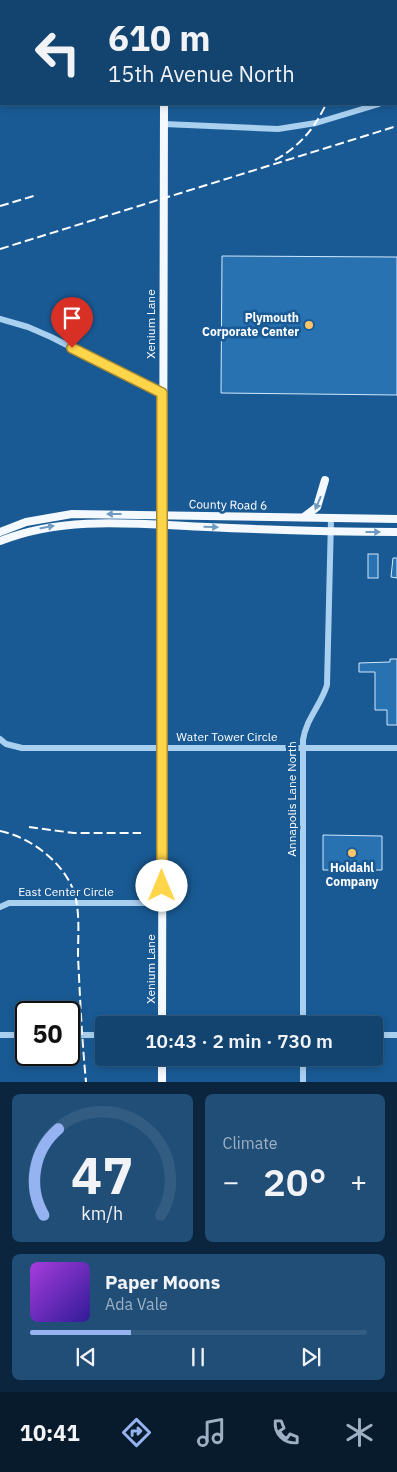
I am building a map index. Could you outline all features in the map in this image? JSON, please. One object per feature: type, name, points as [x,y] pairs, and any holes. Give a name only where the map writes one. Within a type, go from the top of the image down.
[{"type":"main road","name":"Xenium Lane","points":[[162,1016],[164,105]]},
{"type":"main road","points":[[301,518],[312,513],[317,508],[325,480]]},
{"type":"main road","name":"County Road 6","points":[[0,532],[26,522],[72,514],[397,519]]},
{"type":"main road","name":"County Road 6","points":[[0,541],[32,530],[55,526],[162,525],[331,532],[397,532]]},
{"type":"main road","points":[[162,1066],[162,1082]]},
{"type":"street","points":[[164,124],[278,128],[316,123],[376,105]]},
{"type":"street","points":[[0,319],[50,337],[162,393]]},
{"type":"street","name":"Annapolis Lane North","points":[[303,1016],[304,730],[320,704],[327,685],[331,519]]},
{"type":"street","name":"Water Tower Circle","points":[[0,739],[6,744],[22,748],[397,748]]},
{"type":"street","name":"East Center Circle","points":[[0,907],[9,903],[162,903]]},
{"type":"street","points":[[0,1035],[15,1035]]},
{"type":"street","points":[[80,1035],[95,1035]]},
{"type":"street","points":[[383,1035],[397,1035]]},
{"type":"street","points":[[303,1066],[303,1082]]},
{"type":"building","name":"Plymouth Corporate Center","points":[[222,256],[397,257],[397,395],[221,393]]},
{"type":"building","points":[[368,554],[378,554],[378,578],[368,578]]},
{"type":"building","points":[[393,558],[397,558],[397,578],[391,577]]},
{"type":"building","points":[[390,659],[397,659],[397,725],[387,725],[387,710],[375,710],[375,672],[359,672],[359,663],[390,662]]},
{"type":"building","name":"Holdahl Company","points":[[323,835],[382,836],[382,870],[323,870]]},
{"type":"railway","points":[[275,160],[299,143],[317,121],[325,105]]},
{"type":"railway","points":[[0,249],[397,126]]},
{"type":"railway","points":[[0,206],[37,195]]},
{"type":"railway","points":[[29,827],[74,833],[141,833]]},
{"type":"railway","points":[[0,831],[24,839],[46,854],[64,873],[75,895],[78,918],[78,956],[86,1082]]},
{"type":"place","name":"Plymouth Corporate Center","points":[[309,325]]},
{"type":"place","name":"Holdahl Company","points":[[352,853]]},
{"type":"route","points":[[72,348],[162,393],[162,886]]}]
